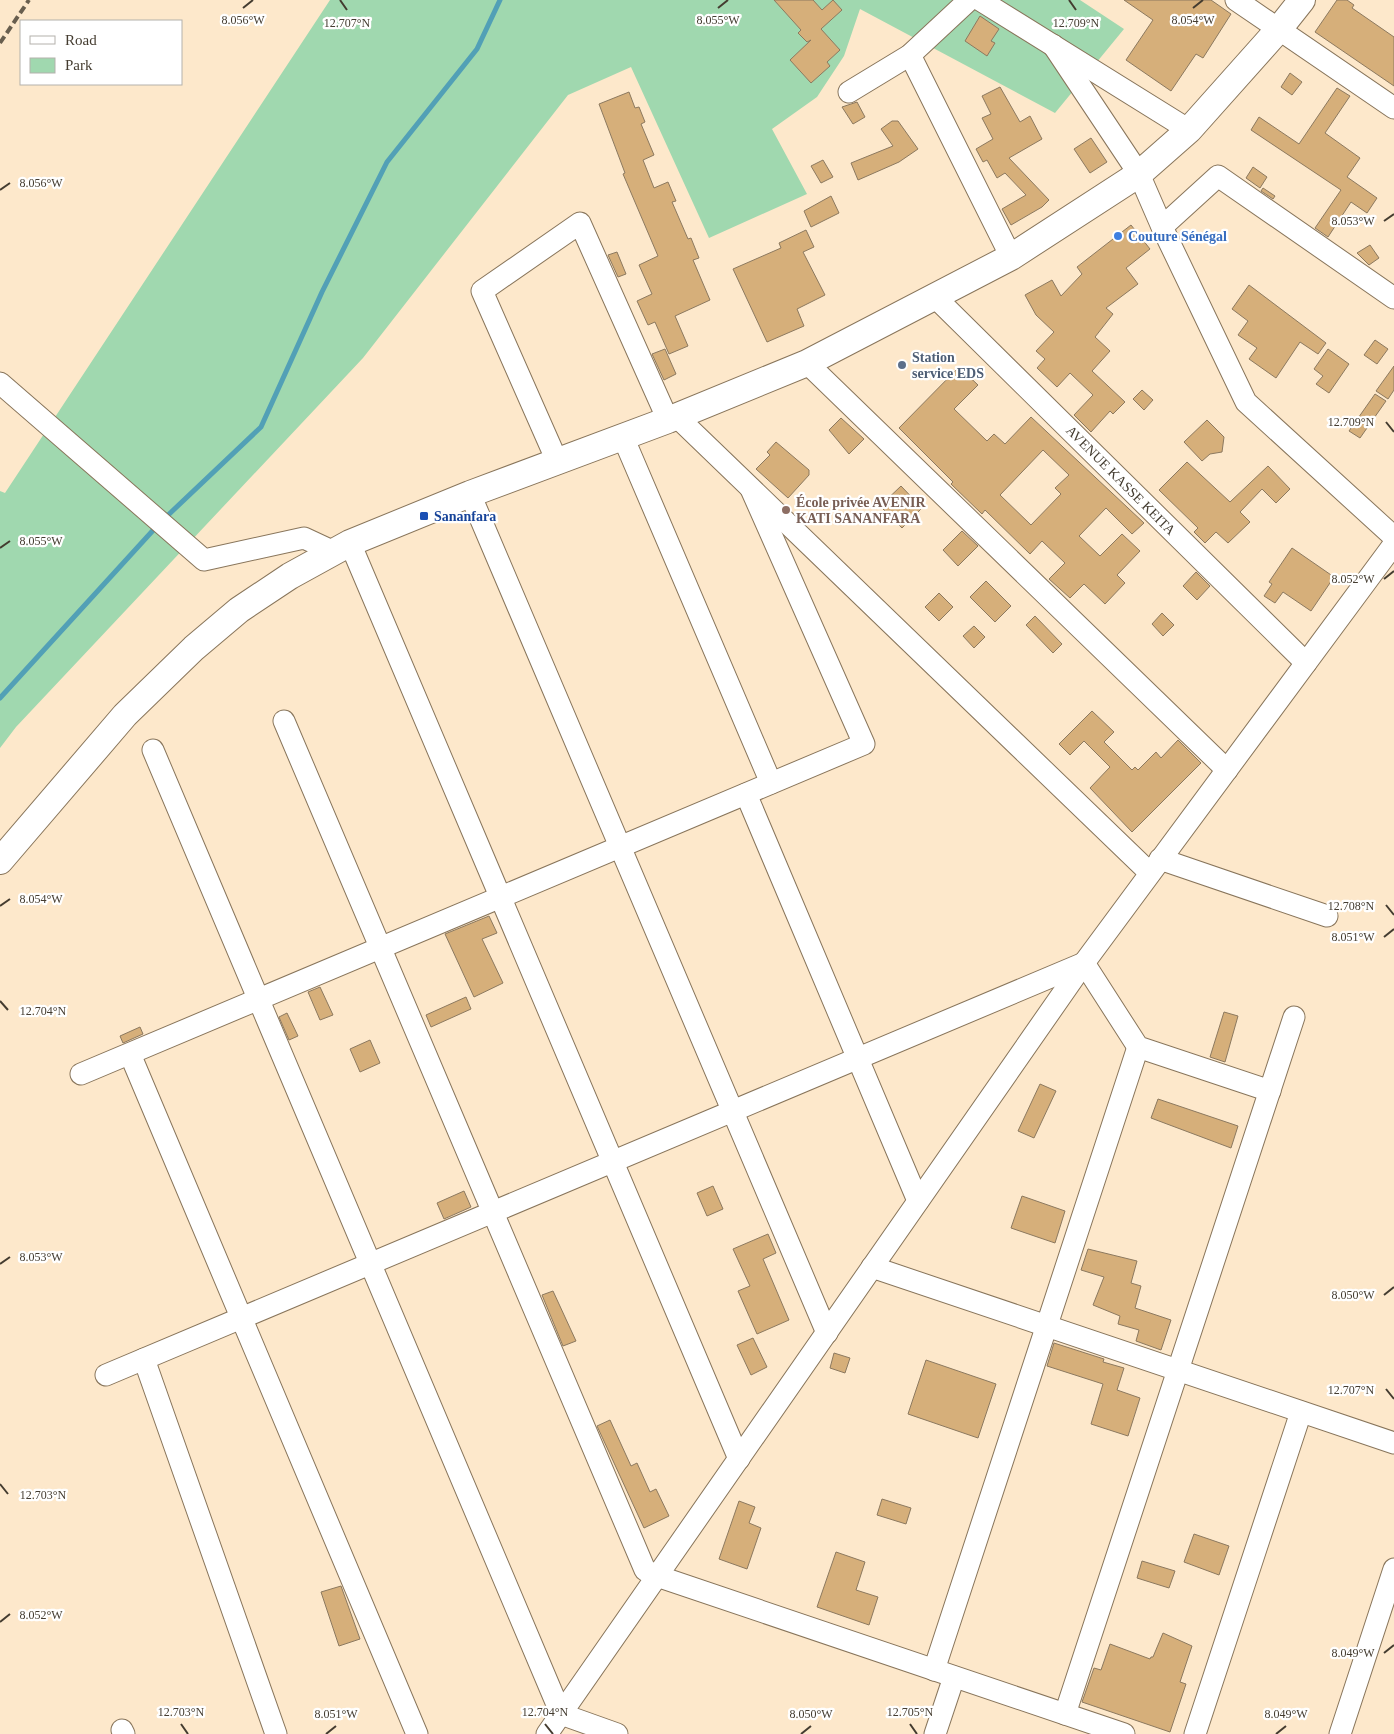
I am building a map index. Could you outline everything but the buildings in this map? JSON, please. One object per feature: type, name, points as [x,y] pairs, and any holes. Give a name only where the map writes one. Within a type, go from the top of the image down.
[{"type":"main road","points":[[0,861],[125,715],[194,648],[239,610],[290,576],[342,548],[470,494],[672,418],[807,363],[1011,257],[1139,174],[1189,130],[1279,29],[1302,0]]},
{"type":"street","points":[[849,92],[910,55],[969,0]]},
{"type":"street","points":[[980,0],[1189,130]]},
{"type":"street","points":[[1236,0],[1394,108]]},
{"type":"street","points":[[1053,45],[1139,174],[1162,227],[1246,402],[1394,537]]},
{"type":"street","points":[[910,55],[1011,257]]},
{"type":"street","points":[[1162,227],[1218,176],[1394,298]]},
{"type":"street","points":[[557,461],[482,291],[580,223],[672,418],[751,489],[1155,866],[1327,916]]},
{"type":"street","name":"AVENUE KASSE KEITA","points":[[935,297],[1306,663]]},
{"type":"street","points":[[807,363],[1227,770]]},
{"type":"street","points":[[0,383],[204,560],[304,538],[342,548],[500,897],[739,1458]]},
{"type":"street","points":[[623,437],[771,783]]},
{"type":"street","points":[[82,1074],[864,744],[751,489]]},
{"type":"street","points":[[470,494],[827,1333]]},
{"type":"street","points":[[547,1734],[1084,963],[1394,544]]},
{"type":"street","points":[[284,721],[645,1570],[657,1576],[1124,1734]]},
{"type":"street","points":[[153,750],[372,1263],[561,1714],[617,1734]]},
{"type":"street","points":[[746,794],[918,1201]]},
{"type":"street","points":[[106,1375],[1084,963]]},
{"type":"street","points":[[1084,963],[1138,1047],[1270,1091]]},
{"type":"street","points":[[1065,1714],[1294,1017]]},
{"type":"street","points":[[934,1670],[1138,1047]]},
{"type":"street","points":[[130,1054],[417,1734]]},
{"type":"street","points":[[872,1267],[1394,1443]]},
{"type":"street","points":[[144,1359],[276,1734]]},
{"type":"street","points":[[1195,1734],[1301,1412]]},
{"type":"street","points":[[1340,1734],[1394,1569]]},
{"type":"street","points":[[936,1734],[954,1677]]},
{"type":"green space","points":[[330,0],[1080,0],[1124,29],[1055,113],[860,9],[844,56],[817,97],[772,129],[807,194],[709,238],[631,67],[568,95],[363,358],[16,727],[0,748],[0,491],[5,493]]},
{"type":"waterway","points":[[165,518],[261,427],[322,292],[387,162],[477,49],[500,0]]},
{"type":"waterway","points":[[0,698],[157,526]]},
{"type":"railway","points":[[0,43],[29,0]]},
{"type":"place","name":"Couture Sénégal","points":[[1118,236]]},
{"type":"place","name":"Station service EDS","points":[[902,365]]},
{"type":"place","name":"École privée AVENIR KATI SANANFARA","points":[[786,510]]},
{"type":"place","name":"Sananfara","points":[[424,516]]}]
